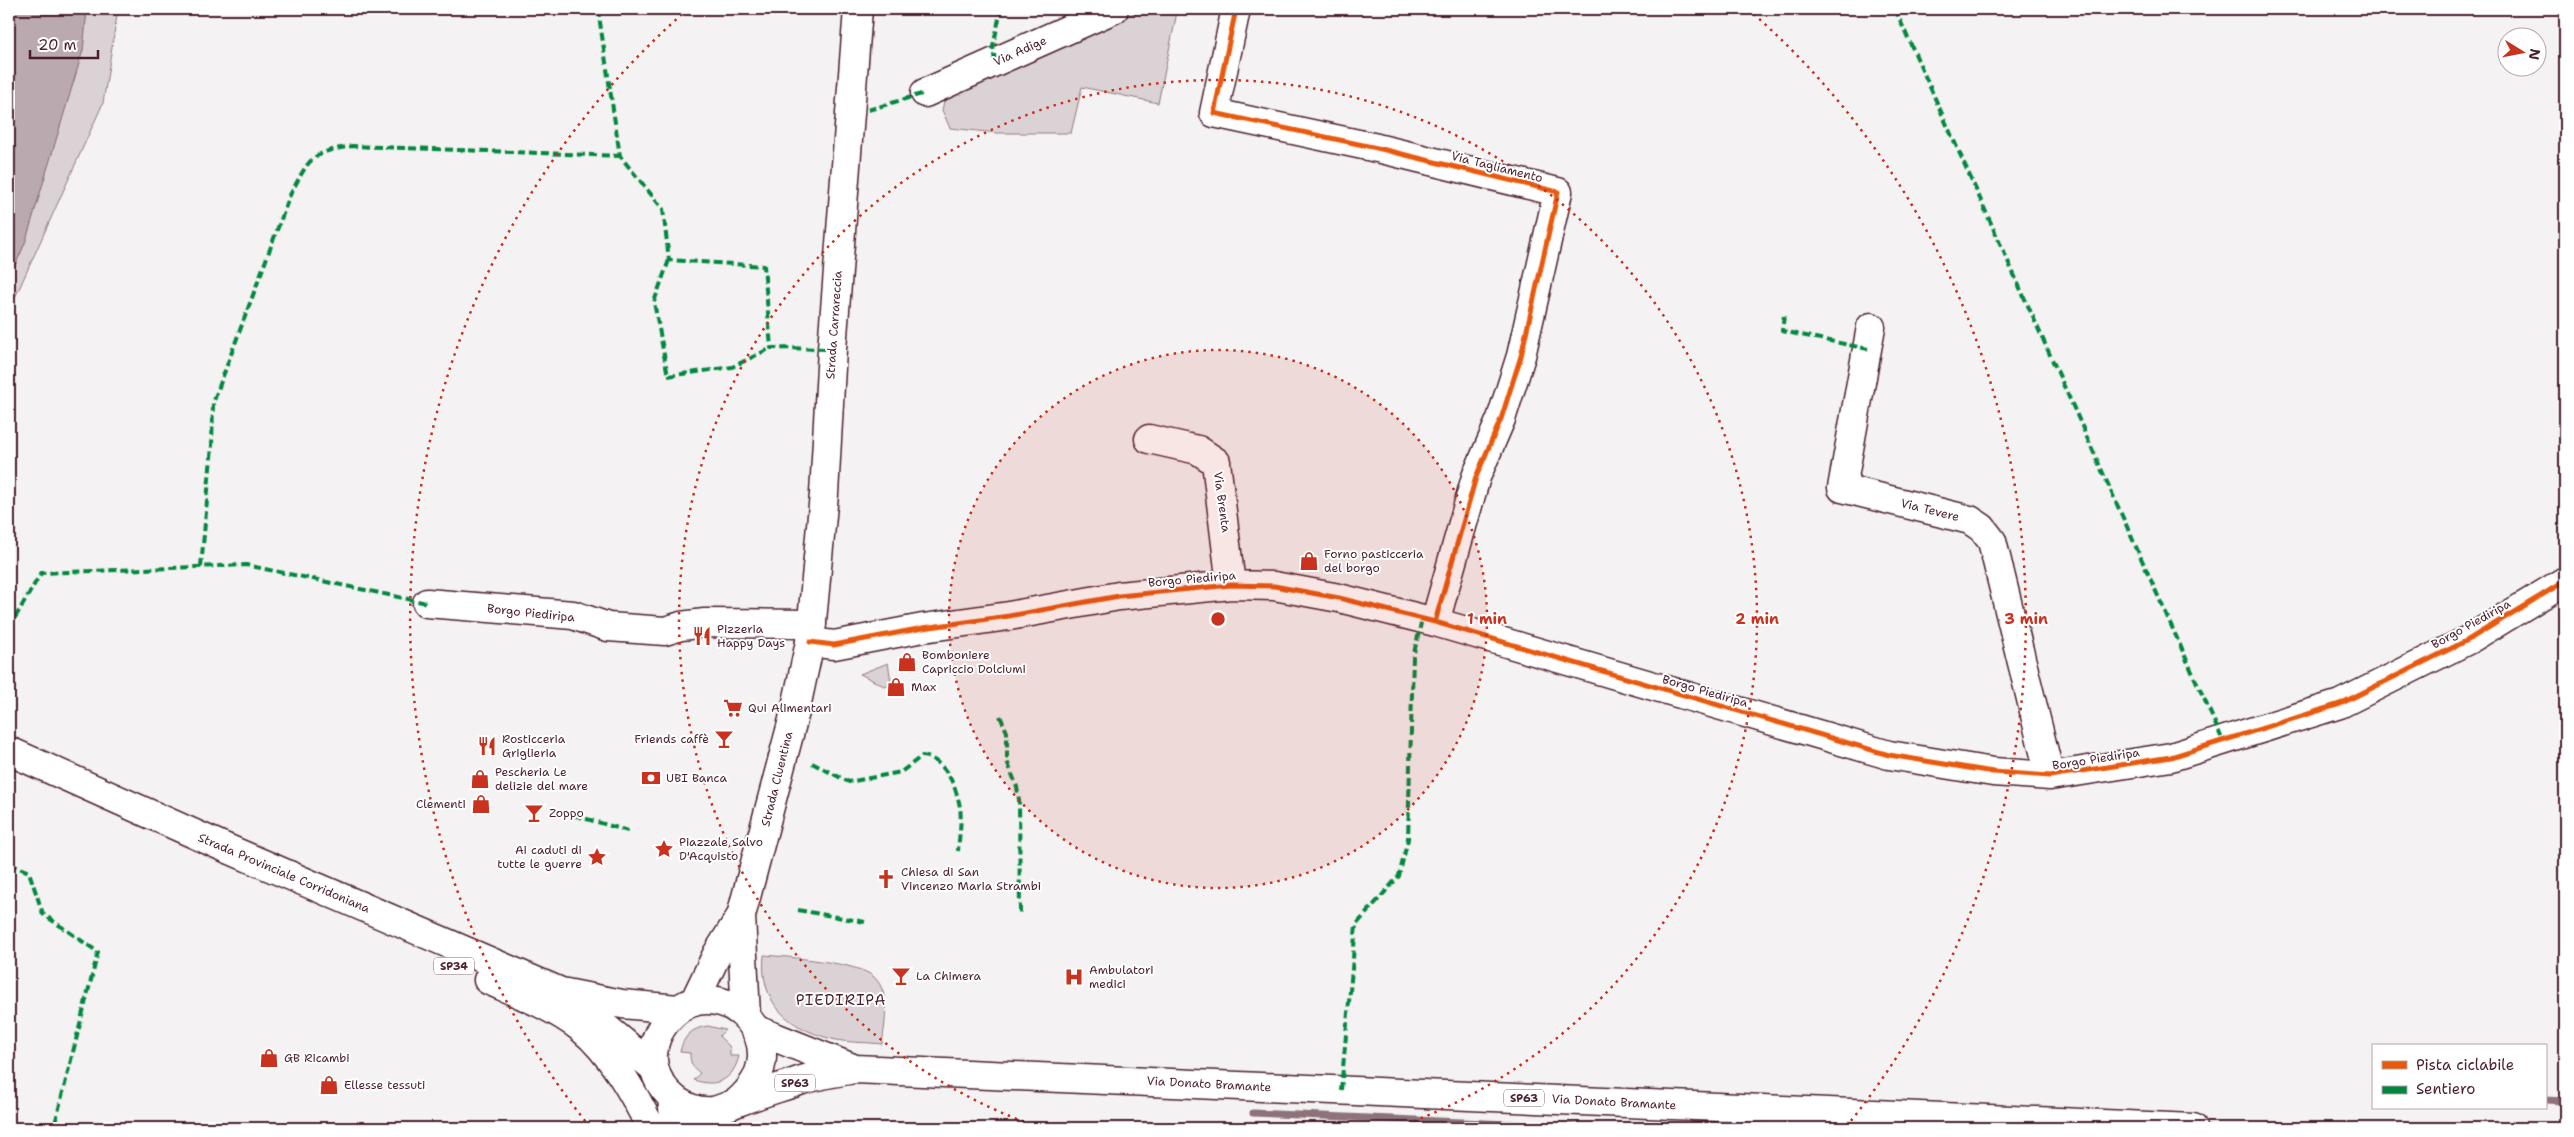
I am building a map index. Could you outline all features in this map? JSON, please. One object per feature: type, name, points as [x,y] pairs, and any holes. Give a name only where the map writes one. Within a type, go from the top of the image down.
[{"type":"main road","name":"Strada Carrareccia","points":[[811,633],[824,494],[832,349],[858,9]]},
{"type":"main road","name":"Via Tagliamento","points":[[1236,9],[1214,113],[1377,148],[1558,192],[1521,356],[1501,420],[1476,477],[1435,622]]},
{"type":"main road","name":"Via Adige","points":[[925,92],[1110,10]]},
{"type":"main road","name":"Via Tevere","points":[[1871,327],[1842,488],[1970,520],[1982,528],[1992,541],[2050,776]]},
{"type":"main road","name":"Via Brenta","points":[[1149,439],[1198,450],[1216,462],[1231,585]]},
{"type":"main road","name":"Borgo Piediripa","points":[[427,603],[573,615],[608,627],[655,630],[705,623],[811,633],[834,645],[922,628],[1009,616],[1119,596],[1231,585],[1274,586],[1339,598],[1435,622],[1889,755],[1993,772],[2050,776],[2171,757],[2340,704],[2468,640],[2565,581]]},
{"type":"main road","name":"Strada Cluentina","points":[[686,1006],[742,916],[794,712],[811,633]]},
{"type":"main road","name":"Strada Provinciale Corridoniana","points":[[9,751],[219,845],[561,992],[622,1004],[686,1006]]},
{"type":"main road","name":"SP34","points":[[219,845],[416,949],[559,1013],[582,1029],[602,1050],[637,1101],[652,1128]]},
{"type":"main road","name":"Strada Cluentina","points":[[742,916],[751,1023]]},
{"type":"main road","name":"Strada Provinciale Corridoniana","points":[[561,992],[654,1068]]},
{"type":"main road","points":[[712,1001],[731,1005],[751,1023],[762,1045],[763,1062],[758,1078],[750,1091],[729,1113],[697,1110],[683,1105],[672,1097],[661,1084],[654,1068],[653,1051],[657,1035],[666,1020],[686,1006],[712,1001]]},
{"type":"main road","name":"Via Donato Bramante","points":[[751,1023],[855,1069]]},
{"type":"main road","name":"Via Donato Bramante","points":[[729,1113],[802,1080],[855,1069],[2193,1128]]},
{"type":"main road","points":[[672,1097],[674,1128]]},
{"type":"shaded area","points":[[9,9],[87,9],[83,50],[25,243],[9,279]]},
{"type":"shaded area","points":[[87,9],[118,9],[103,103],[9,311],[9,279],[25,243],[83,50]]},
{"type":"shaded area","points":[[1142,9],[1174,9],[1176,17],[1158,103],[1082,87],[1071,133],[997,133],[950,128],[942,110],[946,93],[996,69],[1063,47]]},
{"type":"shaded area","points":[[888,663],[891,681],[886,687],[860,674]]},
{"type":"shaded area","points":[[764,955],[838,964],[866,972],[874,977],[883,991],[885,1000],[886,1009],[882,1044],[832,1039],[802,1028],[790,1020],[772,1000],[766,987]]},
{"type":"shaded area","points":[[708,1026],[725,1030],[719,1036],[730,1047],[730,1056],[739,1056],[733,1071],[728,1076],[723,1080],[710,1083],[694,1080],[700,1073],[695,1069],[690,1060],[690,1053],[680,1052],[683,1041],[689,1034],[697,1029]]},
{"type":"waterway","points":[[2546,1100],[2565,1101]]},
{"type":"waterway","points":[[1253,1113],[1600,1128]]},
{"type":"marked path","points":[[598,9],[620,156],[663,209],[669,260],[764,266],[771,348],[832,349]]},
{"type":"marked path","points":[[995,62],[993,47],[1001,9]]},
{"type":"marked path","points":[[1895,9],[2223,741]]},
{"type":"marked path","points":[[868,110],[925,93]]},
{"type":"marked path","points":[[201,567],[212,446],[213,403],[290,195],[312,159],[327,151],[352,146],[620,156]]},
{"type":"marked path","points":[[669,260],[654,302],[668,376],[732,367],[771,348]]},
{"type":"marked path","points":[[1784,316],[1782,331],[1868,349]]},
{"type":"marked path","points":[[9,628],[41,573],[246,565],[427,603]]},
{"type":"marked path","points":[[1341,1090],[1356,925],[1399,876],[1408,839],[1413,657],[1422,619]]},
{"type":"marked path","points":[[1000,716],[1007,732],[1007,761],[1017,787],[1019,800],[1020,913]]},
{"type":"marked path","points":[[812,763],[849,782],[901,772],[922,756],[937,762],[952,782],[960,807],[958,851]]},
{"type":"marked path","points":[[563,812],[628,831]]},
{"type":"marked path","points":[[9,864],[29,872],[43,914],[98,952],[54,1128]]},
{"type":"marked path","points":[[798,910],[865,922]]},
{"type":"cycle path","points":[[1236,9],[1214,113],[1377,148],[1558,192],[1521,356],[1501,419],[1476,477],[1435,622]]},
{"type":"cycle path","points":[[810,642],[834,645],[923,628],[1009,616],[1119,596],[1231,585],[1274,586],[1339,598],[1435,622],[1889,755],[1993,772],[2050,776],[2171,757],[2340,704],[2468,640],[2565,581]]},
{"type":"place","name":"Forno pasticceria del borgo","points":[[1309,561]]},
{"type":"place","name":"Pizzeria Happy Days","points":[[702,636]]},
{"type":"place","name":"Bomboniere Capriccio Dolciumi","points":[[907,662]]},
{"type":"place","name":"Max","points":[[896,687]]},
{"type":"place","name":"Qui Alimentari","points":[[733,708]]},
{"type":"place","name":"Friends caffè","points":[[724,739]]},
{"type":"place","name":"Rosticceria Griglieria","points":[[487,746]]},
{"type":"place","name":"UBI Banca","points":[[651,778]]},
{"type":"place","name":"Pescheria Le delizie del mare","points":[[480,779]]},
{"type":"place","name":"Clementi","points":[[481,804]]},
{"type":"place","name":"Zoppo","points":[[534,813]]},
{"type":"place","name":"Piazzale Salvo D'Acquisto","points":[[664,849]]},
{"type":"place","name":"Ai caduti di tutte le guerre","points":[[597,857]]},
{"type":"place","name":"Chiesa di San Vincenzo Maria Strambi","points":[[886,879]]},
{"type":"place","name":"La Chimera","points":[[901,976]]},
{"type":"place","name":"Ambulatori medici","points":[[1074,977]]},
{"type":"place","name":"GB Ricambi","points":[[269,1058]]},
{"type":"place","name":"Ellesse tessuti","points":[[329,1085]]},
{"type":"district","name":"PIEDIRIPA","points":[[841,1000]]}]
